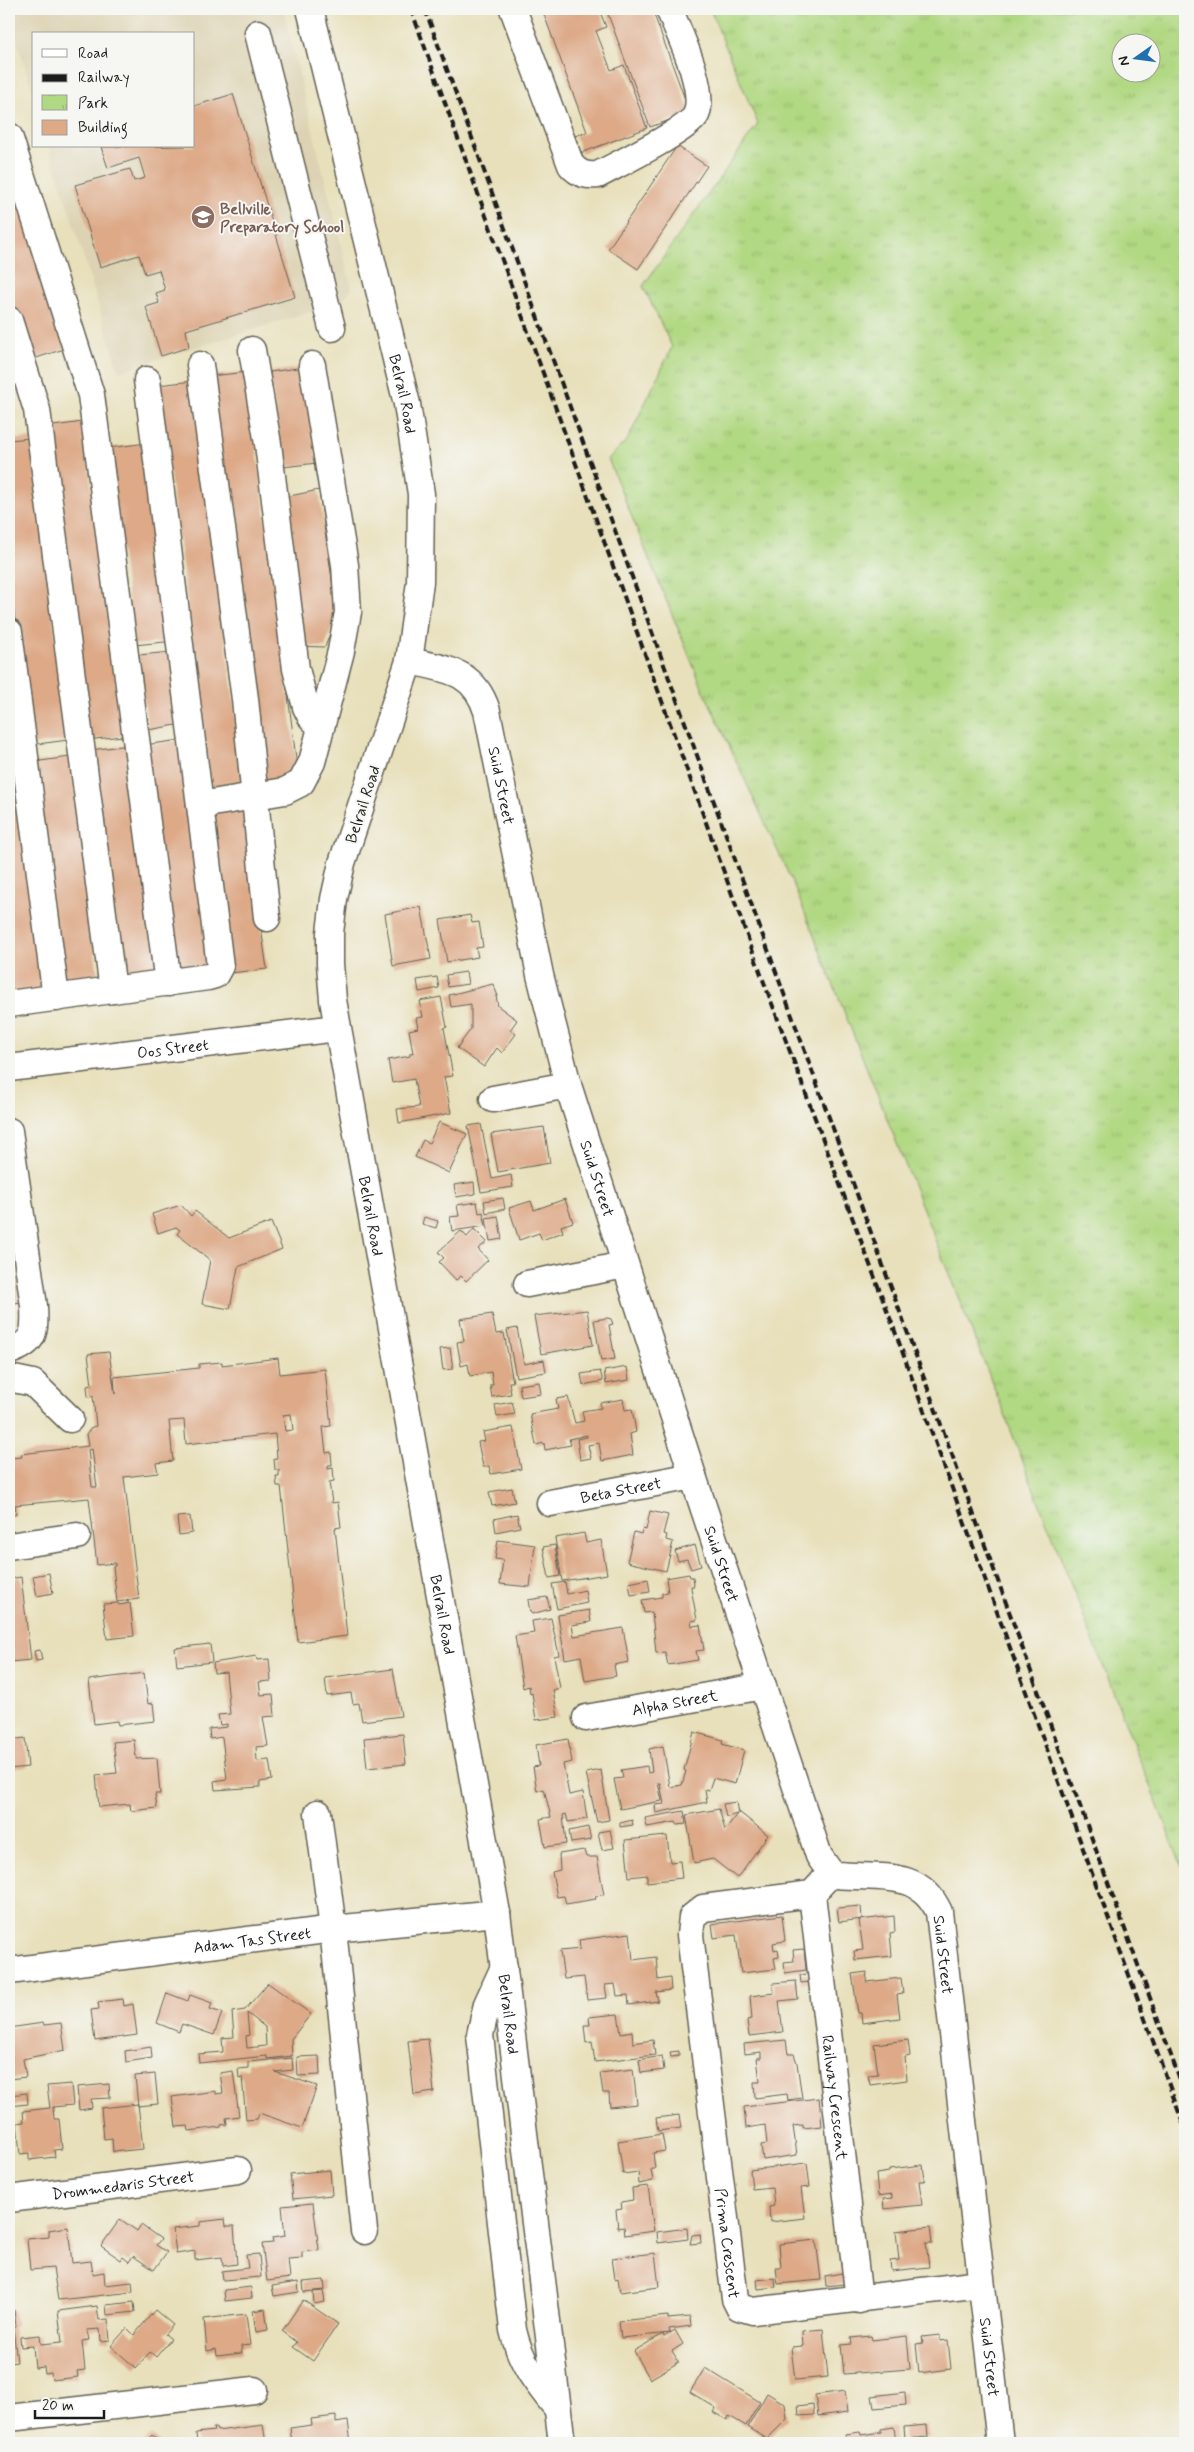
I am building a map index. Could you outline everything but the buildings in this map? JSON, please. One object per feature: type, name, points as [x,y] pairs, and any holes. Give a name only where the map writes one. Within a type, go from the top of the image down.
[{"type":"street","name":"Belrail Road","points":[[310,9],[407,404],[421,494],[422,550],[420,582],[409,661],[342,863],[334,898],[330,932],[330,964],[337,1028],[496,1913],[560,2441]]},
{"type":"street","points":[[512,9],[572,165],[578,172],[589,176],[598,175],[685,126],[696,114],[698,95],[689,60],[669,9]]},
{"type":"street","points":[[258,33],[332,328]]},
{"type":"street","points":[[9,136],[91,395],[168,983]]},
{"type":"street","points":[[9,320],[37,410],[113,990]]},
{"type":"street","points":[[252,350],[268,444],[296,669],[306,707],[311,717],[321,727]]},
{"type":"street","points":[[200,365],[245,699],[267,918]]},
{"type":"street","points":[[200,805],[285,791],[301,783],[312,762],[341,651],[348,612],[345,565],[312,365]]},
{"type":"street","points":[[9,1004],[212,976],[220,966],[147,380]]},
{"type":"street","points":[[9,632],[56,998]]},
{"type":"street","name":"Suid Street","points":[[409,661],[454,672],[475,685],[482,694],[540,975],[568,1085],[693,1476],[816,1848],[831,1873],[911,1881],[929,1894],[939,1912],[1000,2443]]},
{"type":"street","name":"Oos Street","points":[[9,1068],[337,1028]]},
{"type":"street","points":[[493,1099],[568,1085]]},
{"type":"street","points":[[9,1132],[34,1306],[35,1327],[28,1342],[22,1347],[9,1351]]},
{"type":"street","points":[[527,1284],[625,1265]]},
{"type":"street","points":[[9,1378],[33,1383],[70,1418]]},
{"type":"street","name":"Beta Street","points":[[550,1503],[693,1476]]},
{"type":"street","points":[[9,1546],[77,1536]]},
{"type":"street","name":"Alpha Street","points":[[586,1718],[763,1686]]},
{"type":"street","points":[[318,1812],[333,1930],[364,2231]]},
{"type":"street","points":[[812,1894],[831,1873]]},
{"type":"street","name":"Prima Crescent","points":[[812,1894],[703,1908],[692,1917],[690,1935],[735,2299],[739,2307],[753,2311],[981,2284]]},
{"type":"street","name":"Railway Crescent","points":[[812,1894],[858,2300]]},
{"type":"street","name":"Adam Tas Street","points":[[9,1971],[333,1930],[496,1913]]},
{"type":"street","name":"Drommedaris Street","points":[[9,2199],[238,2170]]},
{"type":"street","points":[[9,2418],[254,2390]]},
{"type":"shaded area","name":"Bellville Preparatory School","points":[[9,9],[283,9],[352,289],[340,303],[119,371],[50,148],[195,148],[195,32],[32,32],[32,90],[9,15]]},
{"type":"green space","points":[[710,9],[1185,9],[1185,1875],[984,1362],[794,886],[702,687],[608,459],[628,439],[672,347],[643,286],[758,124]]},
{"type":"railway","points":[[411,9],[762,977],[893,1326],[1185,2129]]},
{"type":"railway","points":[[425,9],[1185,2094]]},
{"type":"place","name":"Bellville Preparatory School","points":[[203,217]]}]
